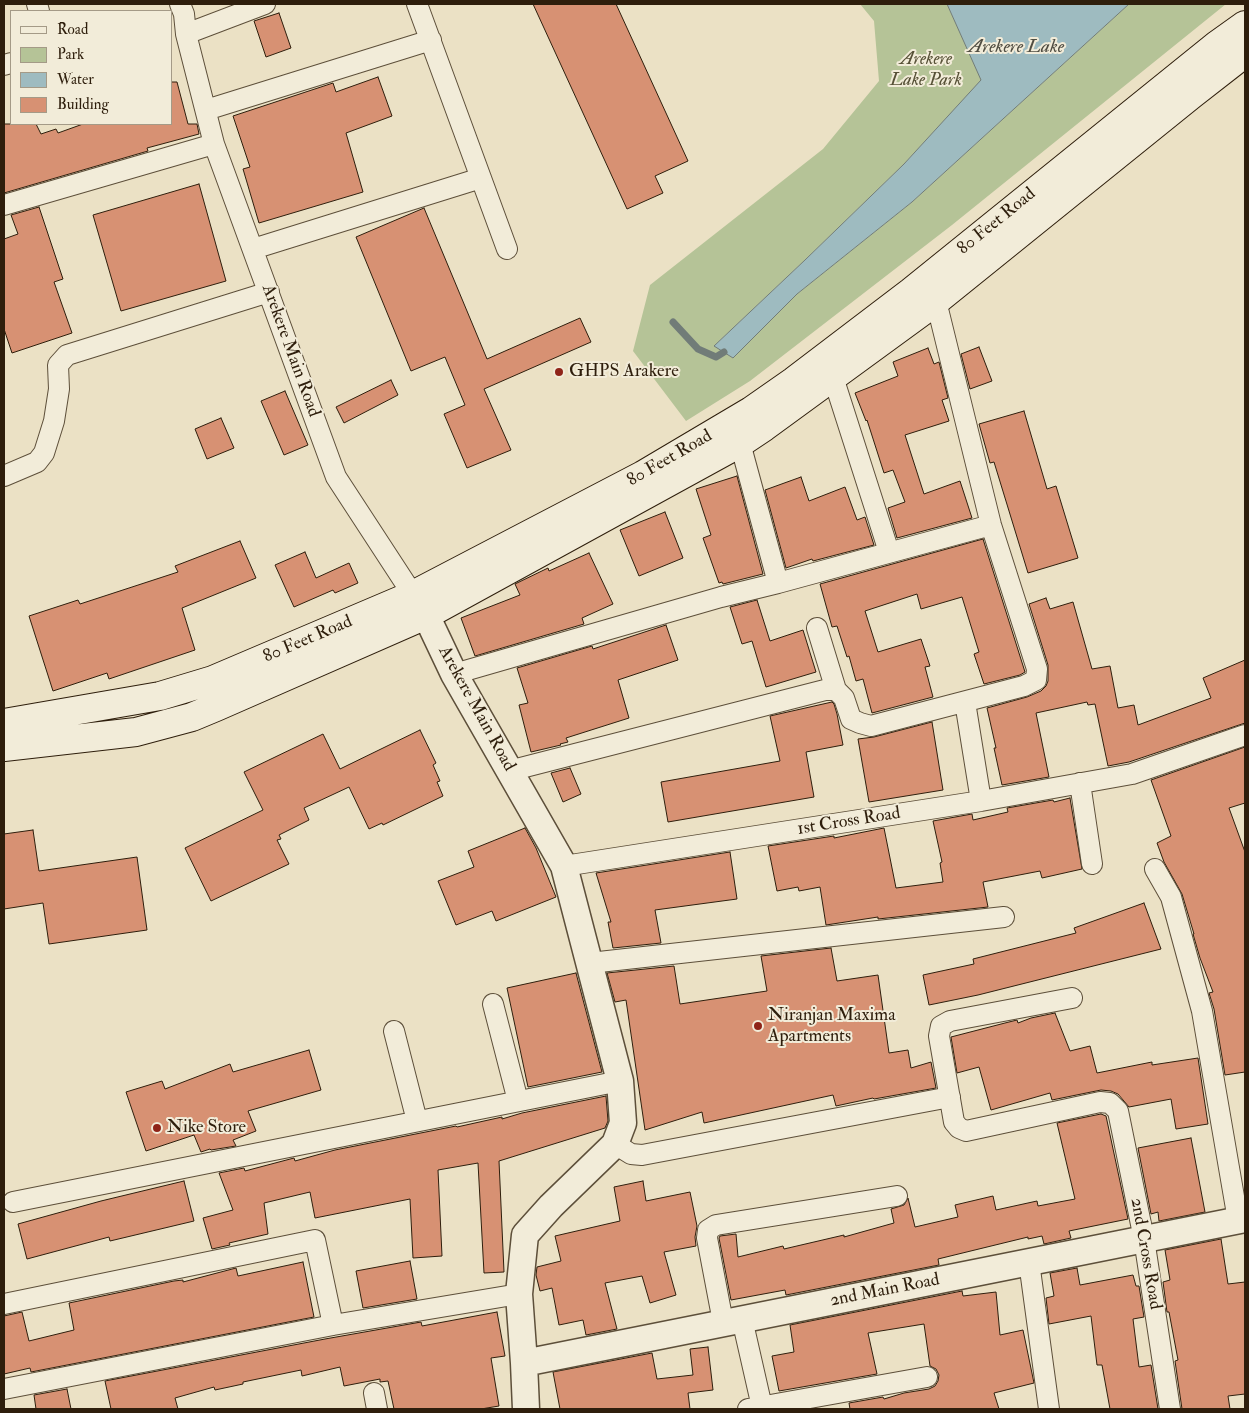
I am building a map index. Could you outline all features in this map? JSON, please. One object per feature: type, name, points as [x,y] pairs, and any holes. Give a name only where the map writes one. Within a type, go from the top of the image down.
[{"type":"main road","name":"80 Feet Road","points":[[6,729],[171,693],[213,680],[420,605],[828,368],[936,301],[1136,125],[1217,45],[1245,25]]},
{"type":"main road","name":"80 Feet Road","points":[[6,729],[136,732],[192,717],[216,707],[420,605],[740,443],[764,427],[912,292],[1136,125],[1245,53]]},
{"type":"main road","points":[[171,693],[178,720]]},
{"type":"street","points":[[180,17],[265,4]]},
{"type":"street","points":[[418,4],[508,249]]},
{"type":"street","name":"Arekere Main Road","points":[[180,17],[214,144],[336,477],[420,605],[454,674],[564,866],[620,1081],[623,1123],[615,1144],[551,1206],[525,1235],[519,1294],[526,1409]]},
{"type":"street","points":[[206,110],[431,40]]},
{"type":"street","points":[[4,206],[214,144]]},
{"type":"street","points":[[253,249],[481,178]]},
{"type":"street","points":[[4,476],[37,462],[44,453],[54,420],[59,389],[58,365],[67,355],[269,292]]},
{"type":"street","points":[[817,628],[836,690],[844,698],[851,719],[860,724],[871,726],[1024,686],[1036,680],[1038,669],[991,525],[936,301]]},
{"type":"street","points":[[828,368],[889,552]]},
{"type":"street","points":[[740,443],[778,583]]},
{"type":"street","points":[[454,674],[721,597],[991,525]]},
{"type":"street","points":[[509,771],[825,690],[836,690]]},
{"type":"street","points":[[965,702],[981,801]]},
{"type":"street","name":"1st Cross Road","points":[[564,866],[981,801],[1132,774],[1245,735]]},
{"type":"street","points":[[1080,783],[1092,864]]},
{"type":"street","points":[[1155,869],[1171,897],[1202,1011],[1242,1219]]},
{"type":"street","points":[[590,963],[1004,917]]},
{"type":"street","points":[[615,1144],[631,1154],[642,1155],[950,1097],[939,1036],[941,1026],[950,1021],[1072,998]]},
{"type":"street","points":[[493,1004],[518,1101]]},
{"type":"street","points":[[394,1031],[417,1121]]},
{"type":"street","points":[[14,1202],[620,1081]]},
{"type":"street","name":"2nd Cross Road","points":[[950,1097],[954,1122],[959,1128],[966,1131],[1100,1102],[1110,1103],[1118,1112],[1144,1239],[1170,1409]]},
{"type":"street","points":[[897,1196],[716,1225],[708,1230],[707,1238],[733,1321],[755,1408],[927,1377]]},
{"type":"street","name":"2nd Main Road","points":[[524,1363],[1242,1219]]},
{"type":"street","points":[[4,1304],[315,1240],[333,1325]]},
{"type":"street","points":[[1029,1262],[1050,1409]]},
{"type":"street","points":[[4,1389],[333,1325],[519,1294]]},
{"type":"green space","name":"Arekere Lake Park","points":[[860,4],[947,4],[982,80],[904,164],[715,345],[733,358],[797,294],[912,202],[1129,4],[1226,4],[952,225],[750,381],[686,421],[633,351],[650,285],[823,149],[879,81],[874,21]]},
{"type":"water","name":"Arekere Lake","points":[[947,4],[1129,4],[912,202],[797,294],[733,358],[714,346],[904,164],[981,80]]},
{"type":"building","points":[[533,4],[616,4],[688,161],[655,176],[663,193],[627,209]]},
{"type":"building","points":[[279,13],[291,48],[266,57],[254,21]]},
{"type":"building","points":[[378,77],[392,116],[346,133],[363,192],[259,223],[243,169],[250,167],[233,116],[333,83],[336,92]]},
{"type":"building","points":[[172,82],[177,82],[188,124],[197,124],[199,134],[147,148],[148,151],[4,193],[4,124],[36,125],[41,134],[56,129],[58,133],[80,125],[172,125]]},
{"type":"building","points":[[199,184],[226,281],[121,311],[93,215]]},
{"type":"building","points":[[39,207],[63,279],[54,282],[72,333],[12,353],[4,329],[4,239],[18,234],[11,215]]},
{"type":"building","points":[[424,208],[487,359],[580,318],[591,342],[484,389],[511,450],[467,468],[444,414],[465,405],[445,357],[411,371],[356,237]]},
{"type":"building","points":[[979,347],[992,381],[970,389],[961,354]]},
{"type":"building","points":[[928,348],[934,364],[939,362],[948,398],[942,400],[949,421],[905,435],[924,494],[960,481],[972,518],[897,538],[888,508],[905,502],[893,470],[884,473],[867,420],[855,393],[898,376],[893,362]]},
{"type":"building","points":[[391,380],[398,395],[344,423],[336,407]]},
{"type":"building","points":[[285,391],[308,445],[284,455],[261,401]]},
{"type":"building","points":[[1024,411],[1047,489],[1056,486],[1078,558],[1028,573],[994,462],[990,463],[979,424]]},
{"type":"building","points":[[221,418],[234,448],[207,459],[195,429]]},
{"type":"building","points":[[737,476],[763,574],[723,584],[722,582],[719,583],[703,538],[711,535],[696,489]]},
{"type":"building","points":[[801,477],[809,501],[845,487],[857,520],[865,517],[874,545],[813,561],[812,559],[786,568],[765,490]]},
{"type":"building","points":[[665,512],[683,558],[639,576],[620,530]]},
{"type":"building","points":[[983,539],[1025,672],[984,684],[974,654],[979,652],[962,597],[921,609],[917,594],[865,611],[878,652],[921,639],[930,666],[925,667],[933,697],[872,713],[863,679],[856,681],[849,656],[847,657],[837,626],[832,627],[820,584]]},
{"type":"building","points":[[240,541],[256,578],[182,608],[195,650],[109,679],[107,673],[53,691],[29,616],[78,600],[80,604],[178,572],[175,566]]},
{"type":"building","points":[[305,552],[316,578],[349,563],[358,583],[335,593],[333,590],[294,607],[275,565]]},
{"type":"building","points":[[589,553],[613,604],[582,618],[584,624],[475,656],[461,618],[520,595],[515,584],[548,568],[549,571]]},
{"type":"building","points":[[1046,598],[1050,609],[1073,602],[1092,669],[1110,666],[1118,708],[1134,705],[1138,725],[1211,698],[1203,678],[1245,660],[1245,723],[1129,762],[1108,766],[1095,704],[1088,705],[1087,702],[1036,713],[1049,777],[1002,785],[987,708],[1027,697],[1041,691],[1046,686],[1048,681],[1048,665],[1029,604]]},
{"type":"building","points":[[757,600],[770,641],[803,630],[816,672],[766,687],[752,641],[742,644],[730,607]]},
{"type":"building","points":[[666,625],[678,660],[618,680],[629,718],[566,738],[568,742],[561,745],[531,752],[519,705],[528,703],[517,668],[592,646],[593,649]]},
{"type":"building","points":[[832,702],[837,714],[843,745],[806,752],[814,797],[668,822],[661,782],[780,761],[770,716]]},
{"type":"building","points":[[932,722],[943,790],[869,802],[858,739],[874,737]]},
{"type":"building","points":[[420,730],[436,763],[433,765],[440,781],[437,782],[443,796],[383,825],[382,823],[369,829],[349,787],[304,808],[309,820],[279,835],[281,839],[277,840],[289,864],[211,901],[185,848],[263,810],[244,772],[323,734],[340,769]]},
{"type":"building","points":[[1245,747],[1245,803],[1229,808],[1245,852],[1245,1072],[1225,1075],[1214,1009],[1209,993],[1213,992],[1200,958],[1182,894],[1164,862],[1157,843],[1171,836],[1151,780]]},
{"type":"building","points":[[570,768],[581,794],[563,802],[551,773]]},
{"type":"building","points":[[1070,798],[1082,869],[1042,878],[1040,871],[983,882],[988,907],[878,919],[878,917],[826,925],[820,887],[799,891],[798,887],[777,891],[768,846],[834,836],[834,838],[884,828],[896,888],[943,882],[940,863],[942,862],[933,821],[972,814],[973,820],[1008,812],[1007,808]]},
{"type":"building","points":[[525,828],[536,848],[556,897],[496,921],[492,911],[456,925],[438,881],[474,867],[468,851]]},
{"type":"building","points":[[33,830],[39,871],[137,857],[147,930],[49,944],[43,903],[4,909],[4,834]]},
{"type":"building","points":[[730,852],[737,899],[655,910],[661,943],[613,948],[608,922],[611,922],[596,873]]},
{"type":"building","points":[[1144,903],[1161,949],[978,995],[929,1005],[923,975],[974,964],[973,959],[1076,933],[1074,928]]},
{"type":"building","points":[[831,948],[837,981],[878,975],[889,1053],[908,1050],[911,1068],[931,1062],[936,1088],[836,1106],[833,1095],[704,1123],[702,1112],[645,1130],[626,1000],[615,1002],[607,973],[674,966],[680,1004],[767,991],[761,956]]},
{"type":"building","points":[[576,973],[602,1072],[528,1087],[507,988]]},
{"type":"building","points":[[1055,1013],[1070,1051],[1090,1046],[1097,1073],[1152,1062],[1152,1065],[1198,1058],[1208,1124],[1176,1129],[1171,1099],[1129,1107],[1118,1094],[1101,1090],[1052,1100],[1050,1093],[991,1110],[979,1067],[957,1073],[951,1037],[1017,1020],[1018,1023]]},
{"type":"building","points":[[309,1050],[321,1090],[248,1111],[256,1131],[233,1140],[236,1146],[201,1152],[194,1135],[146,1151],[126,1092],[162,1081],[165,1089],[230,1064],[233,1072]]},
{"type":"building","points":[[606,1096],[608,1121],[605,1128],[499,1161],[504,1272],[484,1273],[478,1163],[438,1170],[442,1256],[413,1258],[410,1199],[315,1218],[310,1192],[264,1203],[268,1234],[212,1249],[203,1218],[233,1210],[219,1173],[244,1168],[245,1171],[294,1158],[295,1161],[335,1150],[502,1117],[502,1119],[522,1113]]},
{"type":"building","points":[[1101,1114],[1106,1116],[1128,1219],[1069,1231],[1071,1238],[1044,1244],[1042,1236],[1028,1239],[1028,1237],[938,1259],[939,1265],[786,1295],[785,1290],[731,1300],[720,1236],[736,1234],[738,1257],[783,1246],[784,1249],[844,1235],[844,1237],[894,1223],[891,1209],[904,1205],[908,1198],[915,1227],[958,1217],[955,1205],[993,1196],[996,1210],[1037,1201],[1038,1206],[1075,1199],[1057,1123]]},
{"type":"building","points":[[1191,1138],[1205,1212],[1159,1221],[1158,1212],[1151,1214],[1138,1148]]},
{"type":"building","points":[[184,1181],[194,1221],[110,1241],[109,1237],[27,1259],[18,1224]]},
{"type":"building","points":[[643,1181],[646,1201],[690,1192],[697,1226],[696,1246],[664,1252],[676,1295],[650,1303],[642,1276],[605,1283],[617,1329],[586,1335],[583,1320],[559,1325],[552,1288],[540,1291],[536,1275],[537,1267],[561,1261],[555,1236],[620,1221],[614,1187]]},
{"type":"building","points":[[1221,1239],[1228,1284],[1245,1282],[1245,1394],[1228,1396],[1230,1409],[1182,1409],[1175,1361],[1178,1360],[1169,1312],[1167,1312],[1163,1282],[1170,1280],[1165,1250]]},
{"type":"building","points":[[410,1261],[417,1299],[363,1308],[356,1271]]},
{"type":"building","points":[[303,1262],[314,1317],[31,1372],[30,1368],[4,1374],[4,1316],[22,1312],[29,1341],[74,1330],[69,1303],[174,1281],[183,1280],[183,1282],[236,1268],[238,1276]]},
{"type":"building","points":[[1077,1268],[1080,1285],[1133,1275],[1136,1286],[1139,1286],[1144,1317],[1133,1319],[1139,1367],[1151,1365],[1158,1409],[1110,1409],[1102,1365],[1097,1365],[1091,1316],[1049,1324],[1046,1298],[1054,1296],[1050,1273]]},
{"type":"building","points":[[962,1291],[963,1296],[996,1292],[1000,1335],[1023,1330],[1034,1383],[994,1393],[999,1409],[850,1409],[849,1403],[883,1397],[884,1399],[935,1386],[939,1375],[936,1369],[930,1366],[924,1324],[868,1333],[877,1374],[779,1391],[772,1356],[794,1352],[790,1325]]},
{"type":"building","points":[[497,1312],[505,1356],[491,1358],[499,1406],[481,1409],[394,1409],[388,1381],[380,1382],[380,1379],[344,1386],[340,1367],[302,1376],[301,1370],[215,1390],[214,1387],[175,1398],[178,1409],[111,1409],[105,1381],[421,1322],[422,1326]]},
{"type":"building","points":[[708,1347],[713,1390],[688,1393],[690,1409],[560,1409],[553,1372],[652,1353],[657,1379],[693,1375],[690,1349]]},
{"type":"building","points":[[67,1389],[71,1409],[36,1409],[34,1395]]},
{"type":"waterway","points":[[673,322],[698,349],[716,357],[724,352]]},
{"type":"place","name":"GHPS Arakere","points":[[559,372]]},
{"type":"place","name":"Niranjan Maxima Apartments","points":[[758,1026]]},
{"type":"place","name":"Nike Store","points":[[157,1128]]}]
